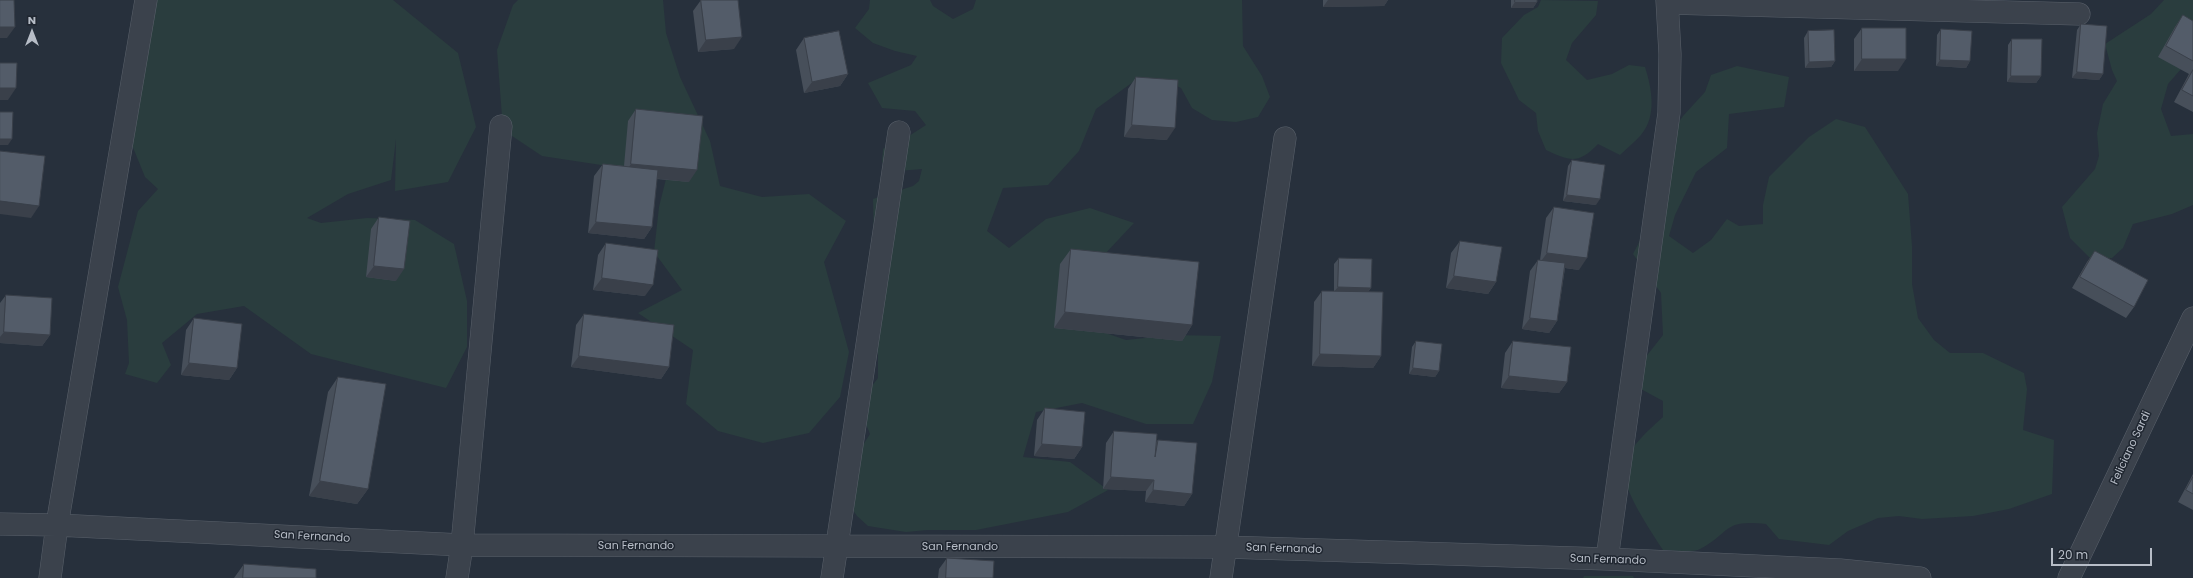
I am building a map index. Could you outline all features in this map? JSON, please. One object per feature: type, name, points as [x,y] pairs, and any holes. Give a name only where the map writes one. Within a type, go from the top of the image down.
[{"type":"street","points":[[50,578],[57,525],[146,0]]},
{"type":"street","points":[[1608,559],[1669,113],[1670,54],[1667,2],[2079,14]]},
{"type":"street","points":[[457,578],[462,545],[501,126]]},
{"type":"street","points":[[832,578],[899,132]]},
{"type":"street","points":[[1221,578],[1285,138]]},
{"type":"street","name":"Feliciano Sardi","points":[[2069,578],[2193,318]]},
{"type":"street","name":"San Fernando","points":[[0,524],[57,525],[462,545],[837,547],[1225,546],[1608,559],[1840,570],[1920,578]]},
{"type":"shaded area","points":[[148,0],[393,0],[458,53],[476,127],[448,182],[395,191],[396,139],[391,180],[348,194],[307,218],[321,223],[367,218],[415,220],[454,244],[467,301],[467,347],[446,388],[311,354],[244,306],[197,314],[162,343],[171,365],[157,383],[125,374],[129,363],[127,320],[118,287],[138,211],[158,189],[145,177],[132,145]]},
{"type":"shaded area","points":[[518,0],[663,0],[666,33],[680,77],[710,141],[720,186],[762,197],[809,194],[846,221],[824,262],[849,352],[840,397],[809,433],[763,443],[718,431],[686,404],[693,350],[638,313],[682,290],[654,252],[659,207],[667,175],[542,156],[503,130],[497,50],[513,5]]},
{"type":"shaded area","points":[[870,0],[930,0],[933,6],[953,19],[973,9],[976,0],[1242,0],[1243,46],[1262,76],[1270,97],[1258,117],[1236,122],[1212,120],[1192,108],[1181,88],[1160,78],[1133,82],[1096,109],[1079,151],[1048,185],[1003,188],[987,231],[1009,248],[1046,219],[1090,208],[1134,223],[1103,256],[1062,318],[1126,340],[1174,335],[1221,336],[1212,382],[1193,424],[1146,424],[1082,403],[1036,412],[1023,457],[1070,462],[1108,490],[1068,512],[976,530],[927,530],[906,532],[868,526],[857,516],[845,499],[863,445],[870,434],[859,407],[865,395],[878,378],[878,354],[866,329],[874,239],[873,199],[913,186],[919,181],[922,169],[898,171],[882,162],[883,149],[892,141],[909,136],[926,125],[915,111],[882,108],[868,83],[911,65],[917,56],[895,51],[873,43],[855,28],[869,9]]},
{"type":"shaded area","points":[[1541,0],[1598,1],[1596,15],[1572,43],[1566,60],[1587,80],[1612,74],[1629,65],[1645,67],[1650,84],[1652,102],[1649,119],[1646,128],[1641,135],[1620,155],[1598,144],[1585,155],[1574,159],[1561,157],[1546,150],[1538,131],[1536,113],[1519,100],[1501,63],[1502,38],[1524,15],[1538,7]]},
{"type":"shaded area","points":[[2164,0],[2193,0],[2193,66],[2181,69],[2168,84],[2161,109],[2171,136],[2193,134],[2193,205],[2172,214],[2133,224],[2123,248],[2112,258],[2090,258],[2070,238],[2062,207],[2095,169],[2099,156],[2097,133],[2103,104],[2117,81],[2112,70],[2105,44],[2151,14]]},
{"type":"shaded area","points":[[1737,66],[1789,77],[1784,107],[1729,114],[1727,148],[1696,172],[1675,215],[1669,236],[1693,253],[1711,240],[1727,219],[1739,226],[1763,224],[1763,205],[1769,177],[1809,137],[1836,119],[1865,127],[1908,194],[1912,246],[1912,284],[1918,318],[1934,340],[1950,353],[1983,353],[2024,373],[2027,389],[2023,430],[2054,440],[2052,494],[2009,509],[1973,516],[1922,519],[1899,516],[1878,518],[1848,531],[1829,545],[1779,539],[1766,524],[1742,523],[1728,528],[1700,549],[1688,551],[1663,550],[1638,510],[1624,477],[1624,468],[1629,453],[1639,440],[1663,417],[1663,401],[1639,388],[1641,363],[1663,335],[1661,293],[1633,254],[1649,223],[1650,164],[1683,116],[1705,92],[1711,75]]},
{"type":"shaded area","points":[[1584,576],[1633,576],[1634,578],[1583,578]]},
{"type":"building","points":[[0,0],[14,0],[15,27],[0,27]]},
{"type":"building","points":[[701,0],[738,0],[742,37],[706,40]]},
{"type":"building","points":[[1515,0],[1537,0],[1537,2],[1515,2]]},
{"type":"building","points":[[2183,15],[2193,21],[2193,61],[2166,46]]},
{"type":"building","points":[[2081,24],[2107,26],[2103,74],[2077,72]]},
{"type":"building","points":[[1862,28],[1906,28],[1906,59],[1862,59]]},
{"type":"building","points":[[1941,29],[1972,31],[1970,61],[1940,60]]},
{"type":"building","points":[[1834,30],[1835,61],[1809,62],[1808,31]]},
{"type":"building","points":[[839,31],[848,74],[812,82],[804,38]]},
{"type":"building","points":[[2012,39],[2042,39],[2041,76],[2011,76]]},
{"type":"building","points":[[0,63],[17,63],[16,88],[0,88]]},
{"type":"building","points":[[2193,70],[2193,96],[2182,90]]},
{"type":"building","points":[[1136,77],[1178,80],[1175,128],[1132,125]]},
{"type":"building","points":[[636,109],[703,116],[697,170],[631,164]]},
{"type":"building","points":[[0,112],[13,112],[12,139],[0,139]]},
{"type":"building","points":[[0,151],[45,156],[39,206],[0,201]]},
{"type":"building","points":[[1572,160],[1605,165],[1600,199],[1567,195]]},
{"type":"building","points":[[603,164],[658,170],[652,227],[596,222]]},
{"type":"building","points":[[1554,207],[1594,213],[1587,258],[1547,253]]},
{"type":"building","points":[[379,217],[410,221],[404,269],[374,266]]},
{"type":"building","points":[[1460,241],[1502,247],[1496,282],[1454,276]]},
{"type":"building","points":[[606,243],[658,250],[653,285],[602,278]]},
{"type":"building","points":[[1071,249],[1199,262],[1192,325],[1065,312]]},
{"type":"building","points":[[2095,251],[2148,280],[2134,307],[2080,277]]},
{"type":"building","points":[[1339,258],[1372,259],[1371,288],[1338,287]]},
{"type":"building","points":[[1538,260],[1565,263],[1557,321],[1530,318]]},
{"type":"building","points":[[1322,291],[1383,292],[1381,356],[1320,354]]},
{"type":"building","points":[[6,295],[52,298],[50,335],[4,332]]},
{"type":"building","points":[[584,314],[674,325],[669,367],[579,356]]},
{"type":"building","points":[[194,318],[242,324],[237,368],[189,363]]},
{"type":"building","points":[[1416,341],[1442,344],[1439,371],[1413,368]]},
{"type":"building","points":[[1513,341],[1571,347],[1567,382],[1509,376]]},
{"type":"building","points":[[338,377],[386,384],[368,489],[320,481]]},
{"type":"building","points":[[1045,408],[1085,412],[1082,447],[1042,444]]},
{"type":"building","points":[[1114,431],[1157,434],[1155,457],[1158,440],[1197,443],[1192,494],[1153,490],[1154,480],[1111,477]]},
{"type":"building","points":[[2193,477],[2193,494],[2186,490]]},
{"type":"building","points":[[947,558],[994,561],[993,578],[946,578]]},
{"type":"building","points":[[244,564],[316,569],[316,578],[243,578]]}]
